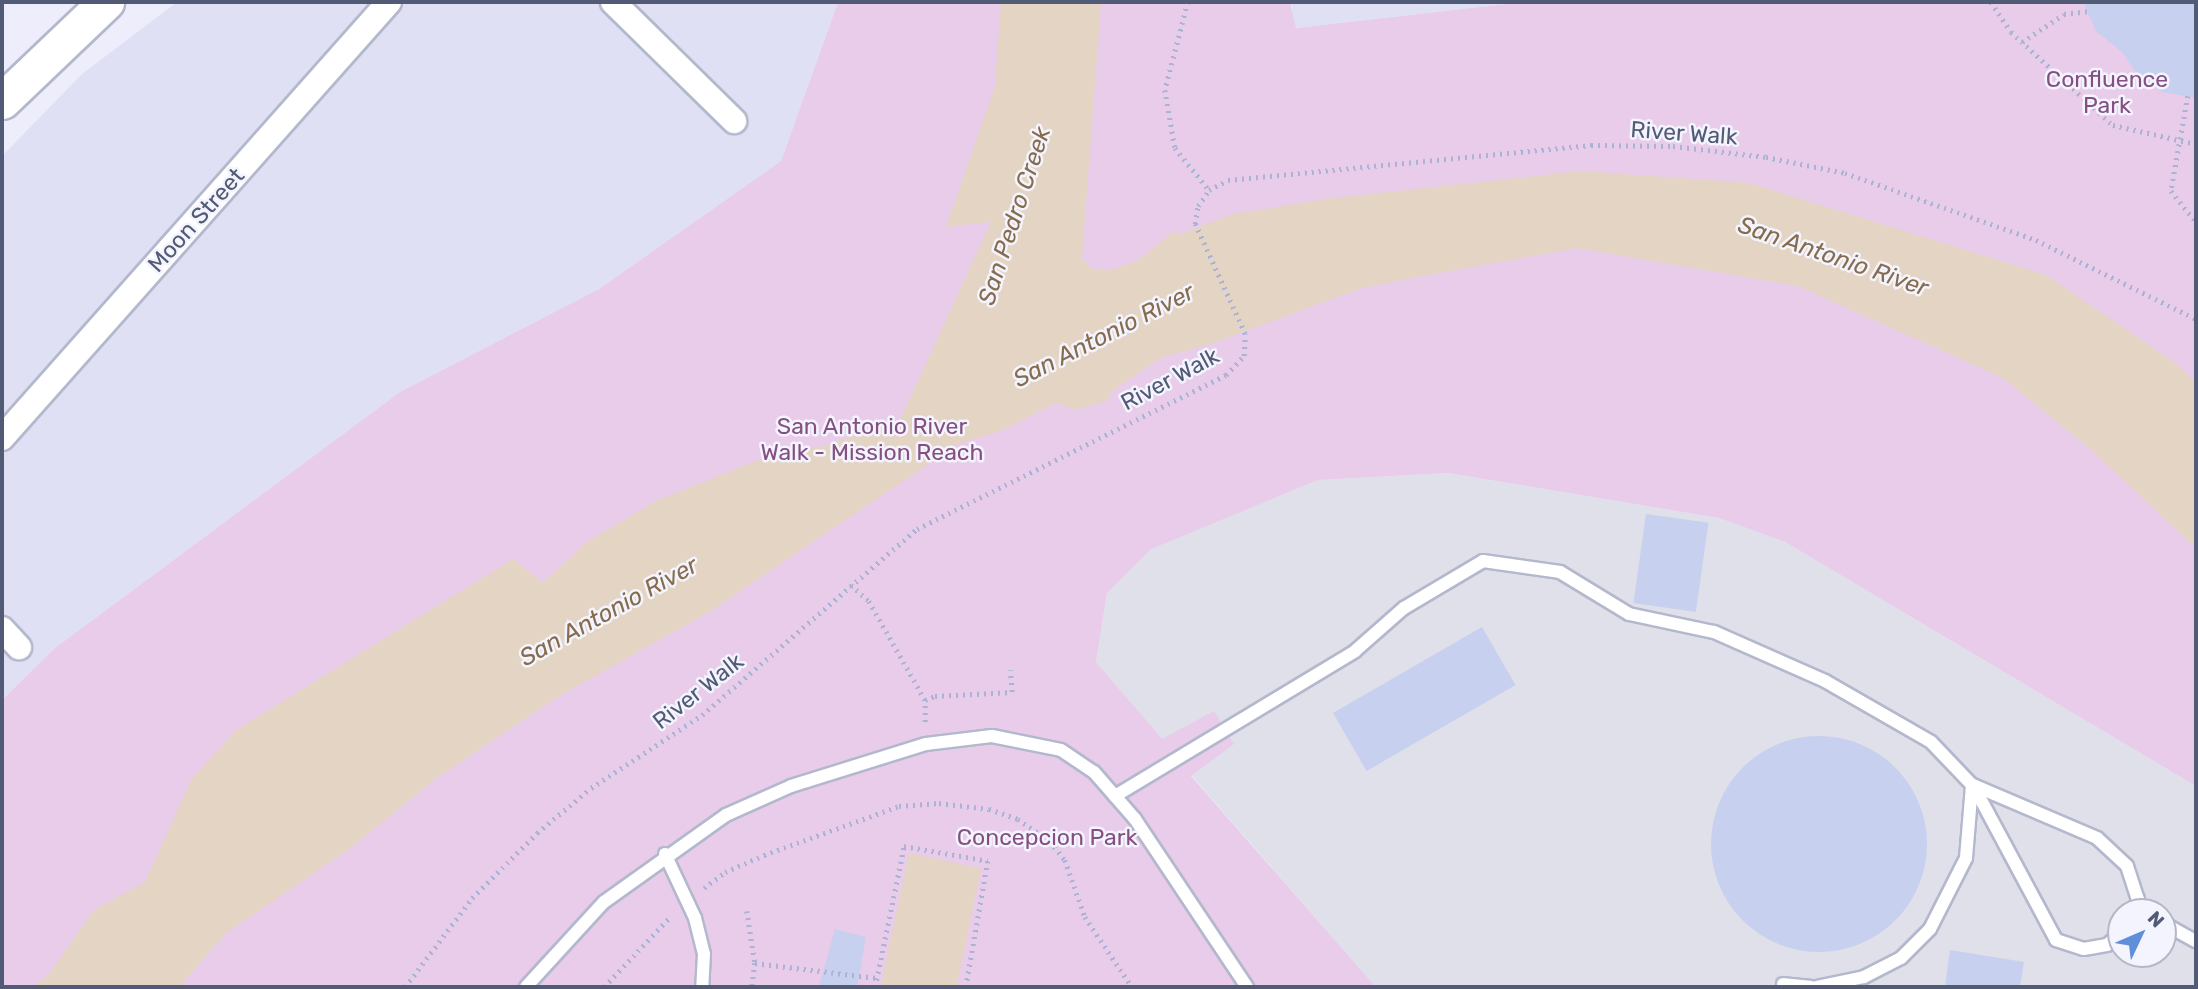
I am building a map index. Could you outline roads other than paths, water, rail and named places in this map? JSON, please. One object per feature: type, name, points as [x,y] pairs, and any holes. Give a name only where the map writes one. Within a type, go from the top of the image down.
[{"type":"main road","points":[[2,101],[106,2]]},
{"type":"street","name":"Moon Street","points":[[2,438],[389,2]]},
{"type":"street","points":[[613,2],[734,121]]},
{"type":"street","points":[[2,629],[19,647]]},
{"type":"lane","points":[[1115,796],[1355,652],[1404,608],[1483,561],[1560,572],[1629,614],[1714,632],[1813,676],[1931,742],[1972,785],[2056,940],[2084,949],[2107,945]]},
{"type":"lane","points":[[526,987],[604,902],[665,855],[726,815],[791,786],[926,744],[992,736],[1061,750],[1094,772],[1115,796],[1247,987]]},
{"type":"lane","points":[[1972,785],[2097,838],[2127,866],[2138,898]]},
{"type":"lane","points":[[1783,984],[1814,987],[1864,977],[1900,958],[1930,929],[1966,858],[1972,785]]},
{"type":"lane","points":[[665,855],[686,901],[704,954],[702,987]]},
{"type":"lane","points":[[2177,931],[2196,941]]},
{"type":"water","points":[[1001,2],[1101,2],[1082,258],[1093,270],[1113,270],[1138,260],[1173,232],[1180,234],[1233,214],[1333,198],[1581,171],[1749,183],[2046,275],[2178,365],[2196,383],[2196,548],[2089,448],[2003,378],[1798,286],[1577,248],[1406,279],[1359,289],[1211,344],[1162,357],[1112,391],[1108,400],[1077,410],[1055,403],[1005,429],[958,444],[709,612],[559,696],[438,777],[349,849],[226,933],[179,987],[33,987],[49,974],[94,910],[145,882],[191,780],[236,730],[513,559],[543,583],[587,542],[656,501],[756,461],[826,445],[900,420],[991,222],[946,227],[995,86]]},
{"type":"water","points":[[909,853],[981,868],[956,987],[881,986]]},
{"type":"park label","name":"Confluence Park","points":[[2107,92]]},
{"type":"park label","name":"San Antonio River Walk - Mission Reach","points":[[872,439]]},
{"type":"park label","name":"Concepcion Park","points":[[1047,837]]},
{"type":"water label","name":"San Pedro Creek","points":[[1015,216]]},
{"type":"water label","name":"San Antonio River","points":[[1833,257]]},
{"type":"water label","name":"San Antonio River","points":[[1104,336]]},
{"type":"water label","name":"San Antonio River","points":[[609,612]]}]
